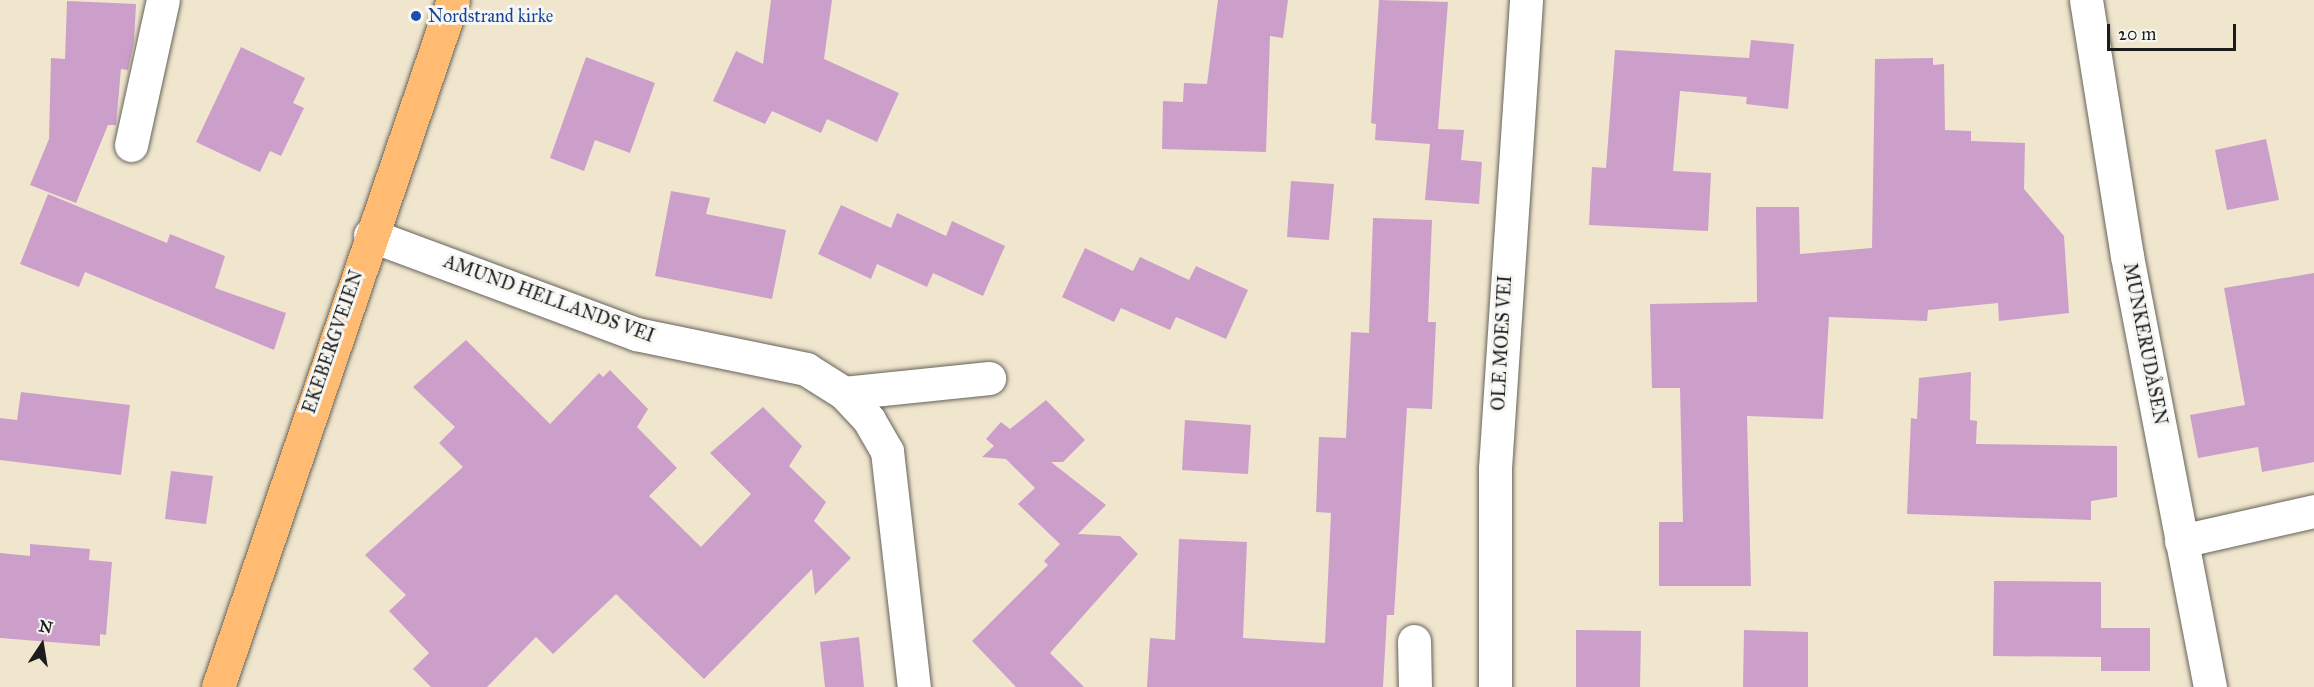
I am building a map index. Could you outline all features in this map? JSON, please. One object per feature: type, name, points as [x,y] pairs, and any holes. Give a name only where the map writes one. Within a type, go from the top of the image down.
[{"type":"main road","name":"EKEBERGVEIEN","points":[[218,687],[370,235],[453,0]]},
{"type":"street","points":[[130,145],[163,0]]},
{"type":"street","name":"OLE MOES VEI","points":[[1495,687],[1495,468],[1526,0]]},
{"type":"street","name":"MUNKERUDÅSEN","points":[[2086,0],[2101,112],[2210,687]]},
{"type":"street","name":"AMUND HELLANDS VEI","points":[[370,235],[636,334],[806,369],[844,393],[869,420],[887,451],[914,687]]},
{"type":"street","points":[[844,393],[989,378]]},
{"type":"street","points":[[2181,541],[2314,511]]},
{"type":"street","points":[[1414,641],[1415,687]]},
{"type":"building","points":[[771,0],[832,0],[824,59],[899,93],[877,142],[827,119],[821,133],[772,111],[765,124],[713,101],[736,51],[763,64]]},
{"type":"building","points":[[1218,0],[1288,0],[1283,38],[1270,36],[1266,152],[1162,149],[1163,101],[1183,102],[1184,83],[1207,84]]},
{"type":"building","points":[[1379,0],[1448,2],[1438,129],[1464,130],[1461,160],[1482,162],[1479,204],[1425,200],[1430,144],[1375,140],[1376,124],[1371,123]]},
{"type":"building","points":[[67,1],[136,4],[134,42],[128,70],[121,69],[116,125],[108,125],[76,203],[30,185],[49,139],[51,58],[65,59]]},
{"type":"building","points":[[1751,40],[1794,44],[1788,109],[1746,104],[1747,97],[1680,91],[1673,171],[1711,173],[1708,231],[1589,225],[1592,167],[1606,168],[1615,50],[1749,58]]},
{"type":"building","points":[[241,47],[305,78],[293,103],[304,108],[281,156],[270,151],[260,172],[196,142]]},
{"type":"building","points":[[586,57],[655,83],[630,153],[595,140],[584,171],[550,158]]},
{"type":"building","points":[[1933,58],[1933,65],[1944,64],[1945,130],[1971,131],[1971,141],[2025,143],[2024,189],[2064,236],[2069,313],[1999,321],[1998,303],[1928,310],[1927,321],[1829,317],[1823,419],[1747,416],[1751,586],[1659,586],[1659,522],[1683,522],[1680,388],[1652,388],[1650,304],[1757,302],[1756,207],[1799,207],[1800,254],[1872,248],[1875,59]]},
{"type":"building","points":[[2266,139],[2279,200],[2227,210],[2215,150]]},
{"type":"building","points":[[1291,181],[1334,184],[1329,240],[1287,237]]},
{"type":"building","points":[[671,191],[710,198],[706,214],[786,230],[772,299],[655,276]]},
{"type":"building","points":[[48,194],[167,243],[170,234],[225,256],[215,288],[286,313],[274,350],[85,272],[79,287],[20,264]]},
{"type":"building","points":[[841,205],[891,228],[897,213],[946,236],[952,221],[1005,246],[983,296],[933,273],[927,287],[877,264],[871,279],[818,254]]},
{"type":"building","points":[[1373,218],[1432,220],[1428,322],[1436,322],[1432,409],[1407,408],[1394,615],[1387,615],[1383,687],[1147,687],[1150,638],[1175,640],[1179,539],[1247,542],[1243,638],[1325,643],[1331,513],[1316,512],[1319,437],[1346,438],[1351,332],[1369,333]]},
{"type":"building","points":[[1085,248],[1133,271],[1140,257],[1189,280],[1196,266],[1248,290],[1226,339],[1176,317],[1170,330],[1121,308],[1114,322],[1062,297]]},
{"type":"building","points":[[2314,273],[2314,462],[2262,472],[2258,447],[2198,458],[2190,415],[2245,405],[2224,288]]},
{"type":"building","points":[[466,340],[550,424],[599,373],[603,377],[610,370],[648,409],[637,427],[677,468],[649,496],[701,547],[751,494],[710,453],[763,407],[802,446],[789,466],[826,502],[814,521],[851,558],[815,595],[812,569],[704,679],[616,594],[553,654],[536,637],[487,687],[431,687],[413,669],[429,653],[389,611],[406,595],[365,555],[463,467],[439,443],[455,427],[413,387]]},
{"type":"building","points":[[1971,372],[1970,420],[1977,421],[1976,444],[2117,446],[2117,497],[2091,501],[2091,520],[1907,514],[1911,418],[1917,419],[1919,378]]},
{"type":"building","points":[[21,392],[130,405],[121,475],[0,460],[0,418],[17,420]]},
{"type":"building","points":[[1046,400],[1085,440],[1063,462],[1051,462],[1106,505],[1078,534],[1120,536],[1138,554],[1050,653],[1084,687],[1016,687],[972,641],[1048,565],[1044,561],[1060,544],[1018,504],[1035,488],[1006,459],[982,457],[994,446],[986,439],[1001,422],[1010,429]]},
{"type":"building","points":[[1185,420],[1251,425],[1248,474],[1182,470]]},
{"type":"building","points":[[171,471],[213,476],[206,524],[165,519]]},
{"type":"building","points":[[30,544],[90,549],[89,560],[112,562],[106,635],[100,634],[100,646],[0,638],[0,553],[30,556]]},
{"type":"building","points":[[1994,581],[2101,582],[2101,657],[1993,656]]},
{"type":"building","points":[[2101,628],[2150,628],[2150,671],[2101,671]]},
{"type":"building","points":[[1576,630],[1641,631],[1640,687],[1576,687]]},
{"type":"building","points":[[1744,630],[1808,632],[1808,687],[1743,687]]},
{"type":"building","points":[[859,637],[864,687],[825,687],[820,642]]},
{"type":"place","name":"Nordstrand kirke","points":[[416,16]]}]
